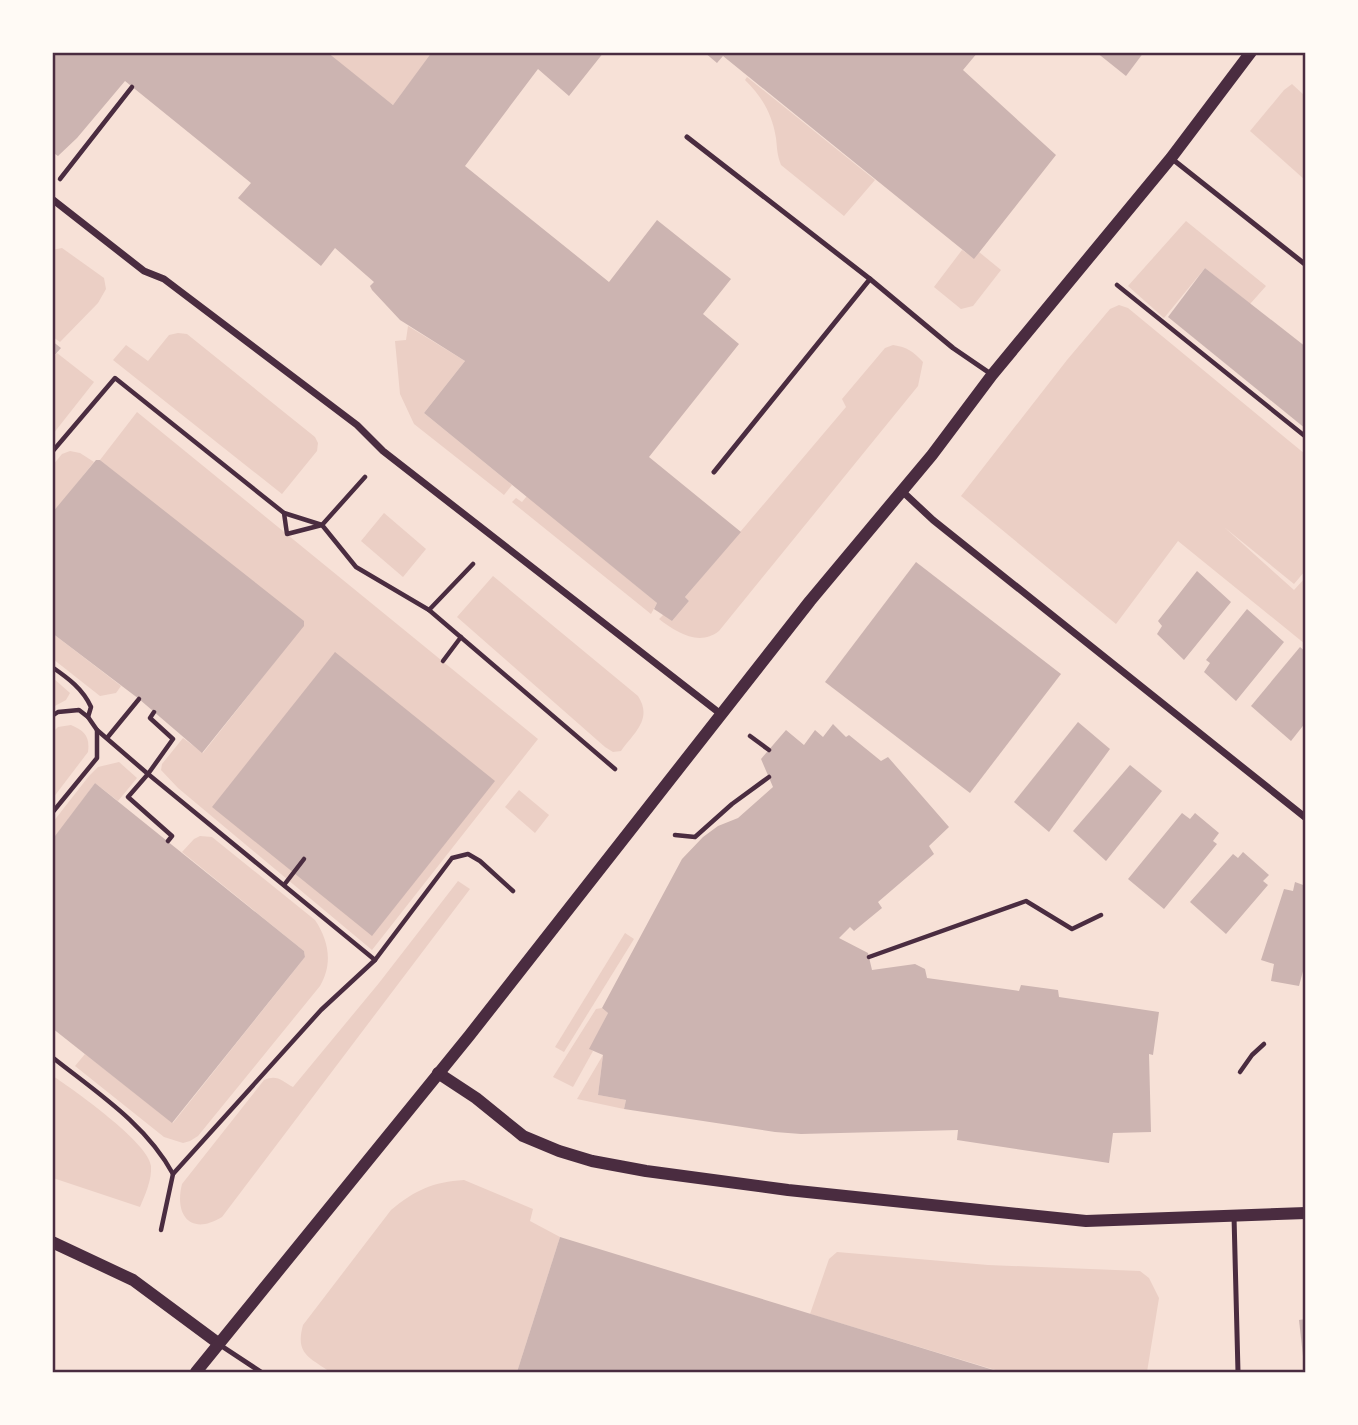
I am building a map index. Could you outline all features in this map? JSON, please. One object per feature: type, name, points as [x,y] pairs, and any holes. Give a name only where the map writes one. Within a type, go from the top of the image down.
[{"type":"street","points":[[196,1373],[438,1073],[810,601],[932,455],[992,374],[1171,158],[1251,52]]},
{"type":"street","points":[[52,199],[144,271],[164,279],[356,425],[383,450],[722,715]]},
{"type":"street","points":[[902,491],[933,520],[1306,818]]},
{"type":"street","points":[[438,1073],[476,1098],[523,1136],[592,1161],[646,1171],[788,1190],[1086,1221],[1306,1213]]},
{"type":"street","points":[[52,1242],[133,1280],[218,1343]]},
{"type":"lane","points":[[687,137],[870,279],[953,348],[992,374]]},
{"type":"lane","points":[[1171,158],[1306,265]]},
{"type":"lane","points":[[714,472],[870,279]]},
{"type":"lane","points":[[1234,1216],[1238,1373]]},
{"type":"lane","points":[[218,1343],[261,1373]]},
{"type":"path","points":[[52,187],[132,87]]},
{"type":"path","points":[[1117,285],[1306,437]]},
{"type":"path","points":[[52,452],[116,378],[284,513],[322,525],[356,567],[429,610],[615,769]]},
{"type":"path","points":[[284,513],[287,534],[322,525],[365,477]]},
{"type":"path","points":[[429,610],[473,564]]},
{"type":"path","points":[[443,661],[461,636]]},
{"type":"path","points":[[52,667],[87,697],[91,707],[88,717]]},
{"type":"path","points":[[107,738],[139,699]]},
{"type":"path","points":[[52,716],[58,712],[79,710],[97,730],[148,774],[375,960]]},
{"type":"path","points":[[153,712],[150,718],[173,739],[128,797],[172,836],[168,841]]},
{"type":"path","points":[[52,813],[97,758],[97,730]]},
{"type":"path","points":[[750,736],[769,750]]},
{"type":"path","points":[[675,835],[695,837],[732,804],[769,777]]},
{"type":"path","points":[[161,1230],[173,1174],[321,1010],[375,960],[452,858],[468,854],[480,861],[513,891]]},
{"type":"path","points":[[284,885],[304,859]]},
{"type":"path","points":[[869,957],[1026,901],[1072,929],[1101,915]]},
{"type":"path","points":[[1240,1072],[1252,1055],[1265,1044]]},
{"type":"path","points":[[52,1056],[139,1128],[163,1156],[173,1174]]},
{"type":"shaded area","points":[[327,53],[432,53],[393,105]]},
{"type":"shaded area","points":[[747,77],[875,180],[844,216],[781,165],[769,113],[745,80]]},
{"type":"shaded area","points":[[1292,84],[1305,96],[1305,180],[1250,131]]},
{"type":"shaded area","points":[[1186,221],[1266,286],[1250,304],[1205,268],[1164,318],[1128,286]]},
{"type":"shaded area","points":[[62,248],[104,278],[106,289],[98,303],[60,342],[53,337],[52,250]]},
{"type":"shaded area","points":[[962,250],[974,258],[979,252],[1001,270],[973,306],[961,309],[934,287]]},
{"type":"shaded area","points":[[1119,305],[1128,308],[1305,454],[1305,571],[1294,584],[1224,527],[1294,590],[1305,578],[1305,644],[1178,541],[1116,624],[961,496],[1067,360],[1110,309]]},
{"type":"shaded area","points":[[408,326],[465,361],[424,413],[512,485],[504,495],[414,424],[400,394],[395,341],[406,340]]},
{"type":"shaded area","points":[[187,334],[315,437],[318,443],[317,451],[282,494],[113,360],[126,345],[148,361],[169,335]]},
{"type":"shaded area","points":[[893,345],[910,351],[923,362],[918,386],[719,631],[711,636],[696,638],[680,633],[659,619],[664,614],[672,621],[689,601],[685,597],[846,407],[842,399],[885,348]]},
{"type":"shaded area","points":[[57,353],[94,382],[53,434],[53,358]]},
{"type":"shaded area","points":[[137,412],[538,739],[372,950],[178,788],[161,770],[162,764],[183,738],[203,753],[303,626],[100,460]]},
{"type":"shaded area","points":[[70,451],[80,453],[94,462],[53,513],[53,465],[62,454]]},
{"type":"shaded area","points":[[527,496],[657,603],[651,614],[512,502],[516,498],[522,502]]},
{"type":"shaded area","points":[[384,513],[426,549],[403,577],[361,541]]},
{"type":"shaded area","points":[[493,576],[638,696],[642,704],[643,719],[621,751],[613,752],[605,747],[457,617]]},
{"type":"shaded area","points":[[52,633],[121,686],[116,693],[100,696],[53,659]]},
{"type":"shaded area","points":[[53,678],[70,693],[66,700],[53,707]]},
{"type":"shaded area","points":[[71,725],[86,735],[88,752],[53,798],[53,732],[58,727]]},
{"type":"shaded area","points":[[119,762],[137,778],[118,801],[95,783],[53,840],[53,822],[89,776],[98,767]]},
{"type":"shaded area","points":[[519,790],[549,815],[535,833],[505,807]]},
{"type":"shaded area","points":[[200,836],[212,837],[315,920],[324,936],[328,961],[320,986],[198,1136],[183,1143],[164,1137],[75,1066],[85,1054],[173,1123],[305,957],[304,951],[182,852]]},
{"type":"shaded area","points":[[458,881],[470,889],[222,1217],[202,1224],[187,1220],[181,1205],[182,1184],[264,1080],[276,1078],[293,1087],[379,983]]},
{"type":"shaded area","points":[[625,933],[634,939],[564,1052],[555,1047]]},
{"type":"shaded area","points":[[602,1008],[608,1013],[590,1049],[593,1051],[573,1087],[553,1077],[596,1009]]},
{"type":"shaded area","points":[[603,1055],[598,1095],[626,1100],[624,1109],[577,1099]]},
{"type":"shaded area","points":[[53,1076],[125,1131],[147,1156],[151,1166],[150,1177],[140,1207],[53,1178]]},
{"type":"shaded area","points":[[464,1180],[533,1209],[530,1221],[560,1237],[517,1372],[330,1372],[310,1358],[302,1349],[303,1325],[391,1210],[425,1188]]},
{"type":"shaded area","points":[[837,1252],[988,1265],[1140,1271],[1149,1278],[1159,1298],[1147,1372],[1002,1372],[810,1314],[829,1259]]},
{"type":"building","points":[[52,52],[327,52],[393,105],[432,52],[604,52],[569,96],[538,69],[465,166],[609,282],[657,220],[731,279],[703,314],[739,344],[649,457],[741,532],[685,597],[689,601],[672,621],[654,609],[657,603],[424,413],[465,361],[400,320],[372,290],[370,286],[374,282],[335,248],[321,266],[238,198],[251,183],[125,81],[77,138],[58,156],[52,152]]},
{"type":"building","points":[[704,52],[978,52],[963,70],[1056,155],[974,259],[723,56],[717,63]]},
{"type":"building","points":[[1096,52],[1144,52],[1126,76]]},
{"type":"building","points":[[1205,268],[1306,347],[1306,429],[1168,317]]},
{"type":"building","points":[[52,341],[61,348],[52,358]]},
{"type":"building","points":[[96,460],[100,460],[304,621],[304,626],[202,753],[139,699],[52,633],[52,513]]},
{"type":"building","points":[[916,562],[1061,674],[970,793],[825,682]]},
{"type":"building","points":[[1197,571],[1231,602],[1184,660],[1157,634],[1162,626],[1158,621]]},
{"type":"building","points":[[1247,609],[1284,642],[1236,701],[1204,672],[1210,663],[1206,660]]},
{"type":"building","points":[[1300,647],[1306,652],[1306,722],[1291,741],[1251,706]]},
{"type":"building","points":[[335,652],[495,781],[372,936],[212,807]]},
{"type":"building","points":[[1078,722],[1110,749],[1049,832],[1014,802]]},
{"type":"building","points":[[833,724],[846,737],[849,735],[881,761],[888,757],[949,827],[929,846],[934,854],[878,902],[882,908],[854,931],[850,927],[839,938],[868,953],[872,970],[915,964],[925,969],[927,978],[1019,991],[1021,985],[1058,990],[1059,997],[1159,1012],[1153,1055],[1149,1054],[1151,1132],[1113,1133],[1109,1163],[957,1140],[958,1130],[801,1134],[775,1132],[624,1109],[626,1100],[598,1095],[603,1055],[589,1049],[608,1013],[602,1008],[682,859],[703,837],[718,826],[738,818],[773,787],[761,759],[786,730],[804,745],[815,730],[823,737]]},
{"type":"building","points":[[1130,765],[1162,791],[1106,861],[1073,831]]},
{"type":"building","points":[[95,783],[304,951],[305,957],[172,1123],[52,1028],[52,840]]},
{"type":"building","points":[[1182,813],[1190,819],[1195,813],[1219,833],[1213,841],[1217,844],[1164,909],[1128,879]]},
{"type":"building","points":[[1243,852],[1269,875],[1263,881],[1268,885],[1226,934],[1190,902],[1233,854],[1238,858]]},
{"type":"building","points":[[1295,882],[1306,886],[1306,960],[1299,986],[1271,981],[1274,964],[1261,960],[1284,889],[1293,891]]},
{"type":"building","points":[[560,1237],[1000,1372],[517,1372]]},
{"type":"building","points":[[1306,1319],[1306,1364],[1304,1365],[1299,1320]]}]
